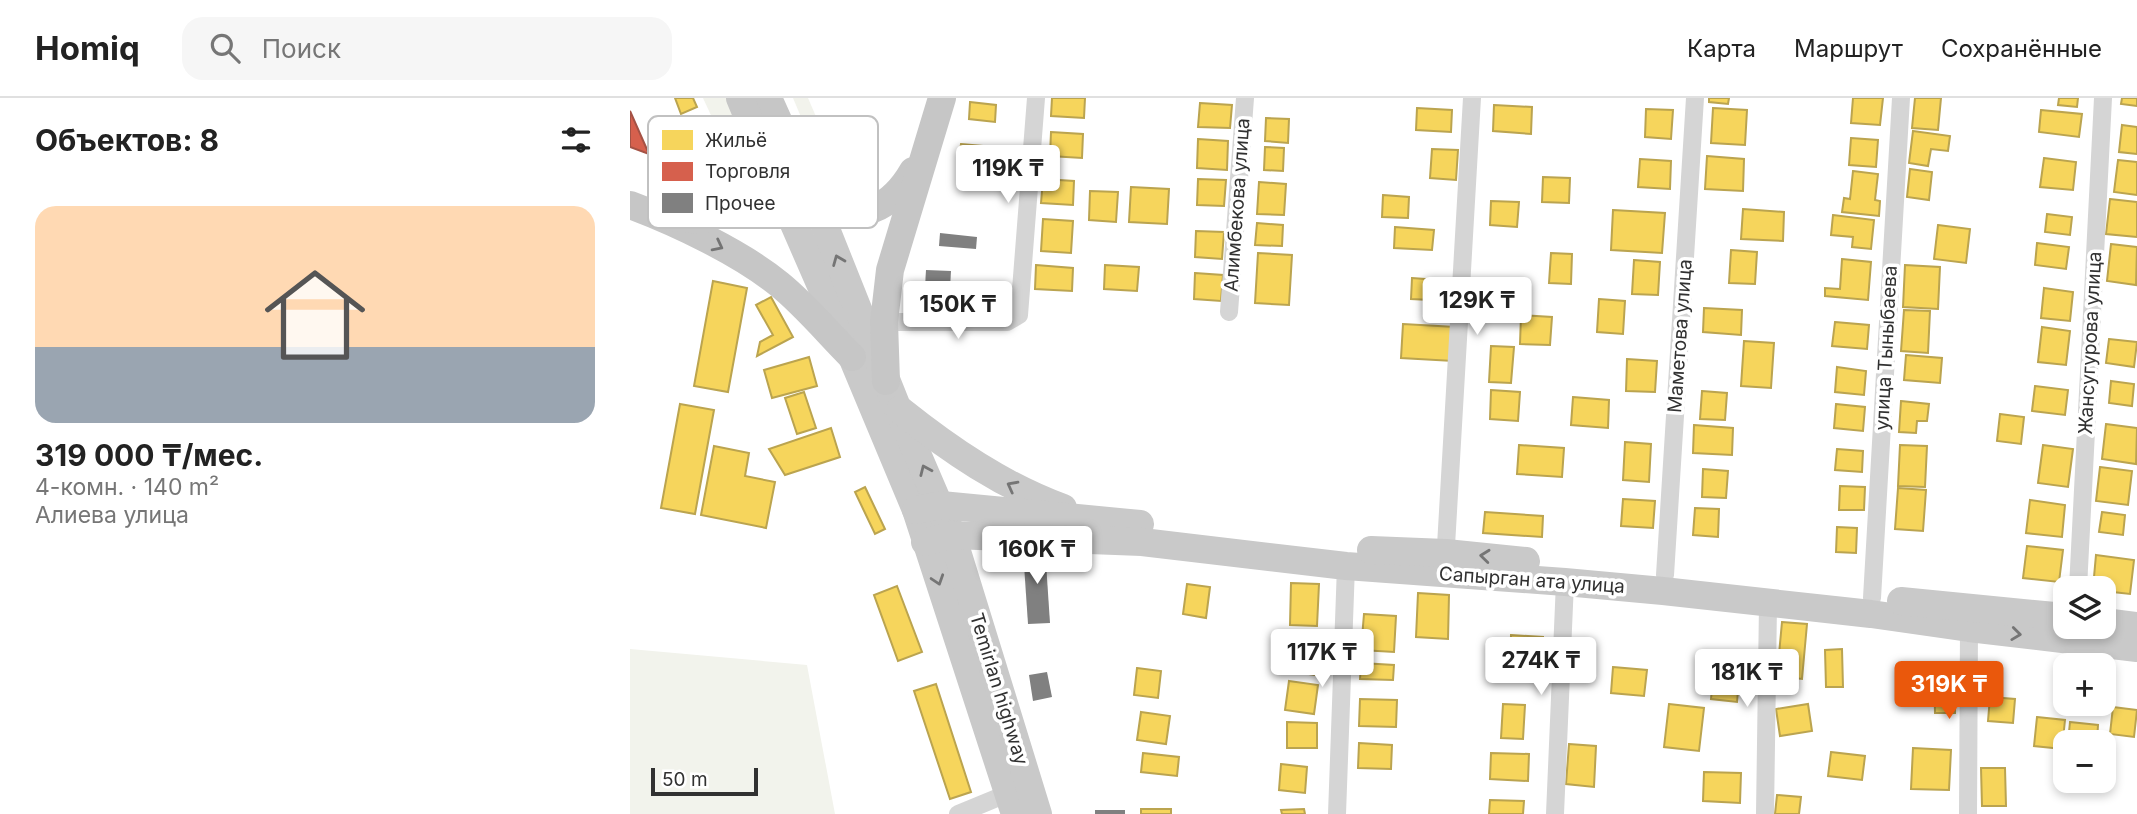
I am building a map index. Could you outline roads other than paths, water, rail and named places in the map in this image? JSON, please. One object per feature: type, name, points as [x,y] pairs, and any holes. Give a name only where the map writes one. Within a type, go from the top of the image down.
[{"type":"highway","points":[[740,98],[748,116]]},
{"type":"highway","name":"Temirlan highway","points":[[768,98],[776,116]]},
{"type":"highway","points":[[887,381],[884,322],[890,270],[942,98]]},
{"type":"highway","points":[[878,207],[889,202],[908,181],[925,151]]},
{"type":"highway","points":[[630,205],[648,212]]},
{"type":"highway","points":[[682,228],[743,259],[779,284],[852,357]]},
{"type":"main road","name":"Temirlan highway","points":[[796,228],[852,357],[928,508],[952,535],[1038,814]]},
{"type":"main road","name":"Temirlan highway","points":[[826,228],[897,407],[928,508],[925,542],[1012,803]]},
{"type":"main road","points":[[897,407],[929,433],[989,474],[1032,496],[1098,520]]},
{"type":"main road","name":"Сапырган ата улица","points":[[928,508],[1098,520],[1352,549],[1565,582],[1871,614],[2137,649]]},
{"type":"main road","name":"Сапырган ата улица","points":[[925,542],[952,535],[1142,542],[1346,566],[1445,563],[1665,575],[2053,616]]},
{"type":"main road","points":[[2116,623],[2137,626]]},
{"type":"street","points":[[884,322],[1007,322],[1019,315],[1036,98]]},
{"type":"street","name":"Алимбекова улица","points":[[1229,312],[1245,98]]},
{"type":"street","points":[[1445,563],[1472,98]]},
{"type":"street","name":"Маметова улица","points":[[1665,575],[1695,98]]},
{"type":"street","name":"улица Тыныбаева","points":[[1872,598],[1901,98]]},
{"type":"street","name":"Жансугурова улица","points":[[2079,576],[2103,98]]},
{"type":"street","points":[[1337,814],[1346,566]]},
{"type":"street","points":[[1555,814],[1565,582]]},
{"type":"street","points":[[1765,814],[1768,604]]},
{"type":"street","points":[[1968,814],[1969,628]]},
{"type":"street","points":[[958,814],[1012,803]]}]
